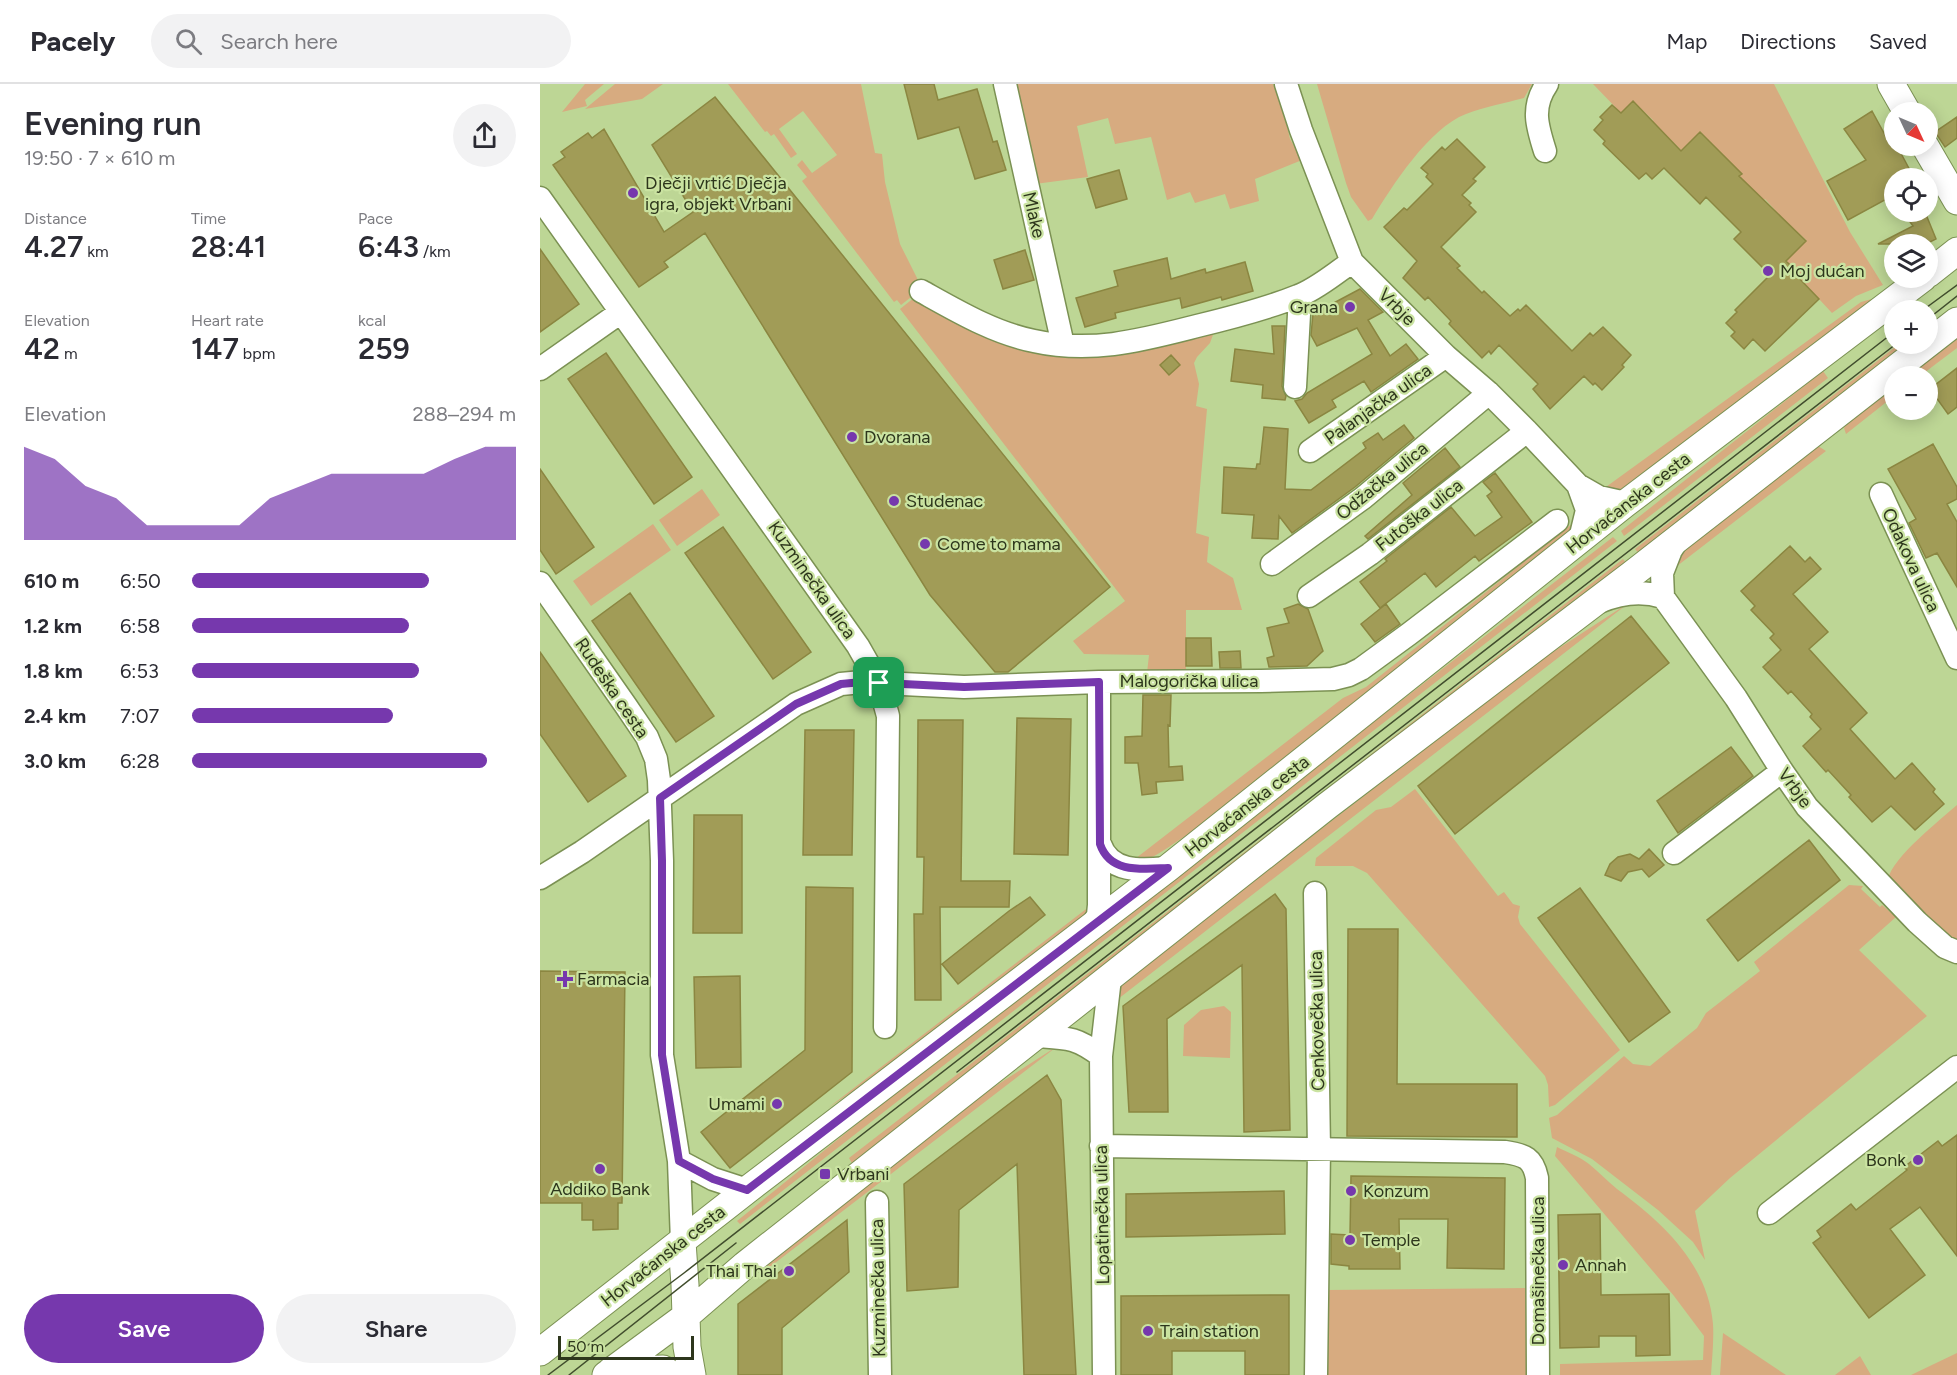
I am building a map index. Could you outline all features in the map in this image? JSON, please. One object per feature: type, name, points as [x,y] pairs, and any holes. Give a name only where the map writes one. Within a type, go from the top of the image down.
[{"type":"street","name":"Mlake","points":[[1005,84],[1063,345]]},
{"type":"street","name":"Vrbje","points":[[1286,84],[1352,262],[1446,356],[1489,393],[1578,485],[1599,497],[1626,503]]},
{"type":"street","points":[[1545,151],[1536,124],[1536,108],[1547,84]]},
{"type":"street","points":[[1891,84],[1901,102]]},
{"type":"street","points":[[1931,156],[1957,201]]},
{"type":"street","name":"Kuzminečka ulica","points":[[540,198],[858,646],[879,683],[888,716],[885,1027]]},
{"type":"street","points":[[1938,266],[1957,251]]},
{"type":"street","points":[[921,291],[992,328],[1034,342],[1106,346],[1125,344],[1223,319],[1300,296],[1352,262]]},
{"type":"street","name":"Horvaćanska cesta","points":[[540,1352],[747,1190],[1168,868],[1626,503],[1910,288]]},
{"type":"street","points":[[1295,387],[1300,296]]},
{"type":"street","points":[[540,369],[621,312]]},
{"type":"street","points":[[609,1373],[686,1316],[745,1265],[1327,806],[1957,321]]},
{"type":"street","name":"Palanjačka ulica","points":[[1310,451],[1446,356]]},
{"type":"street","name":"Odžačka ulica","points":[[1272,564],[1363,498],[1489,393]]},
{"type":"street","name":"Futoška ulica","points":[[1309,596],[1370,554],[1527,431]]},
{"type":"street","name":"Vrbje","points":[[1578,485],[1587,510],[1580,539]]},
{"type":"street","name":"Odakova ulica","points":[[1881,494],[1957,658]]},
{"type":"street","name":"Malogorička ulica","points":[[540,878],[796,704],[841,684],[879,683],[964,687],[1099,682],[1261,681],[1333,678],[1349,675],[1361,669],[1409,634],[1557,522]]},
{"type":"street","points":[[1589,606],[1622,595],[1648,592],[1663,597],[1662,573],[1671,550],[1681,535]]},
{"type":"street","name":"Rudeška cesta","points":[[540,583],[646,737],[656,759],[662,861],[662,1055],[679,1161],[687,1347],[692,1375]]},
{"type":"street","name":"Vrbje","points":[[1663,597],[1736,698],[1782,771],[1808,807],[1865,869],[1945,947],[1957,952]]},
{"type":"street","points":[[1091,928],[1098,915],[1099,904],[1099,682]]},
{"type":"street","points":[[1674,853],[1782,771]]},
{"type":"street","points":[[1100,844],[1103,853],[1111,862],[1122,867],[1139,870],[1168,868]]},
{"type":"street","name":"Cenkovečka ulica","points":[[1315,893],[1318,1149],[1316,1375]]},
{"type":"street","name":"Lopatinečka ulica","points":[[1104,1375],[1101,1056],[1110,978]]},
{"type":"street","points":[[1037,1036],[1074,1039],[1085,1043],[1101,1056]]},
{"type":"street","points":[[1769,1212],[1957,1067]]},
{"type":"street","points":[[1101,1146],[1318,1149]]},
{"type":"street","name":"Domašinečka ulica","points":[[1318,1149],[1505,1152],[1522,1155],[1528,1159],[1535,1168],[1537,1179],[1538,1375]]},
{"type":"street","points":[[679,1161],[713,1179],[747,1190]]},
{"type":"street","name":"Kuzminečka ulica","points":[[877,1202],[880,1375]]},
{"type":"street","points":[[609,1373],[663,1369],[672,1375]]},
{"type":"shaded area","points":[[585,84],[604,84],[585,100],[587,106],[562,112]]},
{"type":"shaded area","points":[[615,84],[663,84],[642,99],[585,109]]},
{"type":"shaded area","points":[[728,84],[861,84],[875,153],[882,154],[885,182],[900,244],[920,284],[920,290],[901,305],[897,300],[894,302],[802,181],[807,177],[797,165],[802,160],[812,173],[837,155],[803,111],[779,129],[797,154],[791,158],[774,134],[771,136],[767,131],[765,132]]},
{"type":"shaded area","points":[[1016,84],[1273,84],[1283,109],[1290,139],[1302,160],[1255,179],[1259,201],[1230,209],[1225,194],[1195,203],[1190,192],[1167,200],[1151,137],[1115,144],[1108,118],[1077,126],[1088,177],[1035,184]]},
{"type":"shaded area","points":[[1317,84],[1532,84],[1524,98],[1487,107],[1452,121],[1413,159],[1372,219],[1368,221],[1351,197]]},
{"type":"shaded area","points":[[1593,84],[1774,84],[1850,232],[1883,285],[1856,296],[1832,313],[1806,285],[1801,289],[1782,257],[1806,240],[1793,228],[1790,231],[1773,213],[1775,210],[1765,199],[1763,201],[1739,176],[1741,174],[1709,148],[1712,144],[1700,132],[1684,148],[1684,153],[1650,124],[1653,120],[1633,101],[1621,113]]},
{"type":"shaded area","points":[[920,293],[1011,339],[1214,332],[1210,343],[1194,363],[1199,384],[1196,406],[1207,409],[1196,533],[1209,537],[1207,562],[1233,578],[1242,610],[1186,610],[1186,675],[1147,673],[1149,655],[1084,654],[1073,641],[1125,601],[900,309]]},
{"type":"shaded area","points":[[1886,295],[1625,490],[1599,492],[1861,302]]},
{"type":"shaded area","points":[[1957,339],[1957,348],[1933,366],[1921,366]]},
{"type":"shaded area","points":[[1886,354],[1892,354],[1640,555],[1635,549]]},
{"type":"shaded area","points":[[1823,371],[1828,378],[1624,536],[1621,531]]},
{"type":"shaded area","points":[[1884,395],[1884,404],[1846,434],[1844,428]]},
{"type":"shaded area","points":[[1818,446],[1826,451],[1668,573],[1675,555]]},
{"type":"shaded area","points":[[702,489],[720,515],[677,546],[659,520]]},
{"type":"shaded area","points":[[1582,516],[1582,522],[1390,683],[1184,837],[1152,857],[1131,862],[1343,698],[1366,687]]},
{"type":"shaded area","points":[[653,524],[671,550],[591,606],[573,581]]},
{"type":"shaded area","points":[[1613,537],[1617,541],[740,1224],[737,1221],[925,1069]]},
{"type":"shaded area","points":[[1623,559],[1627,564],[854,1167],[849,1158]]},
{"type":"shaded area","points":[[1630,602],[1109,1006],[1122,983],[1536,663]]},
{"type":"shaded area","points":[[1415,789],[1498,896],[1504,892],[1513,904],[1520,906],[1518,917],[1520,924],[1620,1050],[1555,1105],[1549,1107],[1548,1085],[1545,1076],[1367,873],[1353,866],[1315,866],[1316,858],[1376,810],[1391,807]]},
{"type":"shaded area","points":[[1957,805],[1957,943],[1937,928],[1888,879],[1898,860]]},
{"type":"shaded area","points":[[1849,885],[1863,886],[1861,889],[1880,907],[1882,905],[1896,917],[1859,950],[1927,1016],[1730,1178],[1695,1211],[1705,1260],[1693,1242],[1658,1210],[1592,1159],[1552,1138],[1549,1118],[1557,1115],[1624,1056],[1633,1064],[1650,1066],[1697,1028],[1706,1013],[1760,971],[1754,962]]},
{"type":"shaded area","points":[[1090,906],[1088,913],[873,1078],[828,1108]]},
{"type":"shaded area","points":[[1224,1006],[1231,1012],[1230,1058],[1183,1056],[1184,1025],[1201,1010]]},
{"type":"shaded area","points":[[1059,1045],[762,1273],[758,1268],[983,1094]]},
{"type":"shaded area","points":[[1557,1147],[1589,1164],[1666,1230],[1680,1246],[1702,1282],[1709,1302],[1713,1324],[1711,1375],[1560,1375],[1560,1364],[1703,1360],[1704,1336],[1674,1296],[1555,1156]]},
{"type":"shaded area","points":[[1530,1288],[1531,1375],[1326,1375],[1327,1290]]},
{"type":"shaded area","points":[[1723,1333],[1786,1375],[1720,1375]]},
{"type":"shaded area","points":[[1957,1353],[1957,1375],[1911,1375]]},
{"type":"shaded area","points":[[1860,1356],[1871,1375],[1835,1375]]},
{"type":"building","points":[[904,84],[934,84],[938,100],[977,89],[993,142],[997,141],[1006,170],[975,179],[959,127],[918,139]]},
{"type":"building","points":[[715,97],[1110,587],[1008,672],[995,672],[930,595],[705,233],[664,262],[668,267],[639,287],[553,165],[565,157],[561,152],[588,133],[592,138],[604,129],[664,232],[693,212],[652,145]]},
{"type":"building","points":[[1633,101],[1681,151],[1700,132],[1742,174],[1739,176],[1806,241],[1786,261],[1819,299],[1765,351],[1753,339],[1744,349],[1731,336],[1735,332],[1726,323],[1737,312],[1735,310],[1770,275],[1734,239],[1741,232],[1706,197],[1700,204],[1664,168],[1652,179],[1646,173],[1639,179],[1603,144],[1605,141],[1594,130],[1603,120],[1600,117],[1612,105],[1621,113]]},
{"type":"building","points":[[1872,111],[1884,133],[1884,156],[1902,156],[1909,168],[1884,168],[1884,200],[1848,220],[1827,181],[1866,160],[1844,129]]},
{"type":"building","points":[[1957,117],[1957,138],[1945,147],[1938,136],[1938,130]]},
{"type":"building","points":[[1457,139],[1485,167],[1473,179],[1476,181],[1462,195],[1471,203],[1469,205],[1476,212],[1441,247],[1460,266],[1457,268],[1482,293],[1484,291],[1510,316],[1526,305],[1572,351],[1590,333],[1593,336],[1603,327],[1631,355],[1622,365],[1624,367],[1602,390],[1584,376],[1550,409],[1533,389],[1538,384],[1499,345],[1491,354],[1489,351],[1482,358],[1449,324],[1451,321],[1428,297],[1425,300],[1403,278],[1417,261],[1384,227],[1404,208],[1407,210],[1433,184],[1426,177],[1428,174],[1421,168],[1442,147],[1445,150]]},
{"type":"building","points":[[1119,170],[1127,199],[1096,208],[1087,179]]},
{"type":"building","points":[[1910,222],[1929,222],[1934,234],[1897,234],[1913,226]]},
{"type":"building","points":[[540,249],[579,304],[540,332]]},
{"type":"building","points":[[1025,250],[1034,280],[1003,289],[994,260]]},
{"type":"building","points":[[1167,258],[1171,279],[1205,269],[1206,273],[1245,262],[1253,291],[1182,308],[1180,298],[1115,313],[1116,318],[1085,327],[1076,298],[1118,286],[1114,271]]},
{"type":"building","points":[[1360,289],[1383,312],[1368,320],[1390,356],[1406,344],[1418,359],[1371,392],[1364,381],[1332,400],[1336,407],[1309,423],[1295,401],[1302,399],[1307,393],[1372,354],[1357,328],[1317,346],[1311,335],[1313,314]]},
{"type":"building","points":[[1272,326],[1285,326],[1282,386],[1286,396],[1285,400],[1262,398],[1263,385],[1231,381],[1235,349],[1274,354]]},
{"type":"building","points":[[606,353],[692,477],[654,504],[568,379]]},
{"type":"building","points":[[1171,355],[1180,365],[1169,375],[1160,365]]},
{"type":"building","points":[[1957,368],[1957,407],[1948,414],[1938,400],[1938,383]]},
{"type":"building","points":[[1404,425],[1414,438],[1355,487],[1292,533],[1279,516],[1278,539],[1252,538],[1254,515],[1222,513],[1224,467],[1256,469],[1257,464],[1260,464],[1264,427],[1288,429],[1285,489],[1311,490],[1366,448],[1363,443],[1378,433],[1383,440]]},
{"type":"building","points":[[1933,444],[1957,487],[1957,499],[1947,504],[1957,522],[1957,587],[1937,553],[1926,558],[1909,523],[1916,519],[1888,469]]},
{"type":"building","points":[[1445,448],[1460,467],[1368,539],[1365,536],[1412,495],[1403,483]]},
{"type":"building","points":[[540,469],[594,547],[556,574],[540,550]]},
{"type":"building","points":[[1495,473],[1532,522],[1479,561],[1475,556],[1436,587],[1425,573],[1380,608],[1360,582],[1387,561],[1385,559],[1451,507],[1475,536],[1502,517],[1487,496],[1492,492],[1483,482]]},
{"type":"building","points":[[723,527],[811,652],[773,679],[685,553]]},
{"type":"building","points":[[1790,546],[1805,562],[1810,557],[1821,569],[1793,594],[1828,632],[1809,649],[1867,713],[1850,729],[1895,779],[1912,763],[1935,789],[1933,792],[1944,804],[1915,830],[1891,806],[1872,822],[1849,797],[1851,795],[1803,746],[1821,729],[1810,717],[1812,714],[1791,691],[1788,694],[1763,667],[1781,650],[1770,638],[1774,634],[1751,610],[1755,606],[1741,591]]},
{"type":"building","points":[[630,593],[714,716],[676,742],[592,621]]},
{"type":"building","points":[[1298,604],[1308,609],[1323,651],[1307,666],[1269,667],[1267,658],[1274,656],[1267,628],[1289,623],[1284,609]]},
{"type":"building","points":[[1386,604],[1400,624],[1375,642],[1361,624]]},
{"type":"building","points":[[1631,616],[1669,663],[1455,834],[1418,786]]},
{"type":"building","points":[[1186,638],[1211,638],[1212,666],[1186,666]]},
{"type":"building","points":[[1240,651],[1241,668],[1220,668],[1219,652]]},
{"type":"building","points":[[540,652],[626,776],[588,802],[540,734]]},
{"type":"building","points":[[1143,695],[1171,695],[1170,726],[1168,725],[1169,767],[1182,766],[1183,780],[1156,782],[1157,793],[1142,795],[1138,763],[1125,763],[1125,737],[1142,736]]},
{"type":"building","points":[[1017,718],[1071,719],[1068,855],[1014,854]]},
{"type":"building","points":[[918,720],[963,720],[961,881],[1010,881],[1009,907],[940,907],[941,1000],[915,1000],[914,914],[923,914],[924,857],[917,857]]},
{"type":"building","points":[[805,730],[854,730],[852,855],[803,855]]},
{"type":"building","points":[[1731,747],[1753,776],[1678,833],[1657,801]]},
{"type":"building","points":[[694,815],[742,815],[742,933],[693,933]]},
{"type":"building","points":[[1809,840],[1840,880],[1738,961],[1707,920]]},
{"type":"building","points":[[1649,849],[1664,865],[1649,877],[1642,869],[1628,872],[1621,881],[1605,875],[1610,864],[1618,857],[1630,854],[1639,859]]},
{"type":"building","points":[[806,887],[853,888],[852,1072],[730,1168],[701,1132],[805,1050]]},
{"type":"building","points":[[1580,888],[1670,1012],[1629,1042],[1538,918]]},
{"type":"building","points":[[1275,894],[1286,909],[1290,1130],[1244,1132],[1242,965],[1167,1019],[1168,1112],[1129,1112],[1123,1006]]},
{"type":"building","points":[[1030,897],[1045,915],[958,984],[942,964]]},
{"type":"building","points":[[1348,929],[1398,929],[1397,1084],[1517,1084],[1517,1137],[1347,1136]]},
{"type":"building","points":[[540,971],[625,972],[622,1203],[618,1203],[618,1229],[593,1230],[593,1220],[582,1220],[582,1203],[540,1203]]},
{"type":"building","points":[[740,976],[741,1067],[696,1068],[694,977]]},
{"type":"building","points":[[1047,1075],[1061,1100],[1076,1375],[1024,1375],[1017,1164],[959,1210],[958,1287],[907,1291],[904,1184]]},
{"type":"building","points":[[1957,1135],[1957,1256],[1920,1207],[1890,1229],[1925,1275],[1869,1318],[1813,1243],[1821,1237],[1817,1231],[1851,1204],[1856,1210],[1907,1170],[1904,1167],[1938,1141],[1942,1146]]},
{"type":"building","points":[[1351,1176],[1505,1178],[1504,1269],[1447,1268],[1448,1219],[1399,1219],[1400,1269],[1349,1269],[1349,1266],[1331,1264],[1331,1234],[1350,1235]]},
{"type":"building","points":[[1284,1191],[1285,1234],[1126,1237],[1126,1194]]},
{"type":"building","points":[[1600,1214],[1601,1295],[1669,1294],[1670,1355],[1636,1356],[1636,1336],[1599,1336],[1599,1347],[1560,1348],[1558,1215]]},
{"type":"building","points":[[847,1220],[849,1272],[782,1328],[782,1375],[738,1375],[738,1304]]},
{"type":"building","points":[[1289,1295],[1289,1375],[1245,1375],[1245,1351],[1172,1351],[1172,1375],[1121,1375],[1121,1296]]},
{"type":"tram line","points":[[1937,300],[1957,285]]},
{"type":"tram line","points":[[1938,311],[1957,296]]},
{"type":"tram line","points":[[548,1375],[684,1273],[1884,340]]},
{"type":"tram line","points":[[957,1072],[1884,353]]},
{"type":"tram line","points":[[569,1375],[736,1243]]},
{"type":"place","name":"Dječji vrtić Dječja igra, objekt Vrbani","points":[[633,193]]},
{"type":"place","name":"Moj dućan","points":[[1768,271]]},
{"type":"place","name":"Grana","points":[[1350,307]]},
{"type":"place","name":"Dvorana","points":[[852,437]]},
{"type":"place","name":"Studenac","points":[[894,501]]},
{"type":"place","name":"Come to mama","points":[[925,544]]},
{"type":"place","name":"Farmacia","points":[[565,979]]},
{"type":"place","name":"Umami","points":[[777,1104]]},
{"type":"place","name":"Bonk","points":[[1918,1160]]},
{"type":"place","name":"Addiko Bank","points":[[600,1169]]},
{"type":"place","name":"Vrbani","points":[[825,1174]]},
{"type":"place","name":"Konzum","points":[[1351,1191]]},
{"type":"place","name":"Temple","points":[[1350,1240]]},
{"type":"place","name":"Annah","points":[[1563,1265]]},
{"type":"place","name":"Thai Thai","points":[[789,1271]]},
{"type":"place","name":"Train station","points":[[1148,1331]]},
{"type":"route","points":[[1099,682],[1100,844],[1103,853],[1111,862],[1122,867],[1139,870],[1168,868],[747,1190],[713,1179],[679,1161],[662,1055],[660,798],[796,704],[841,684],[879,683],[964,687],[1099,682]]}]
